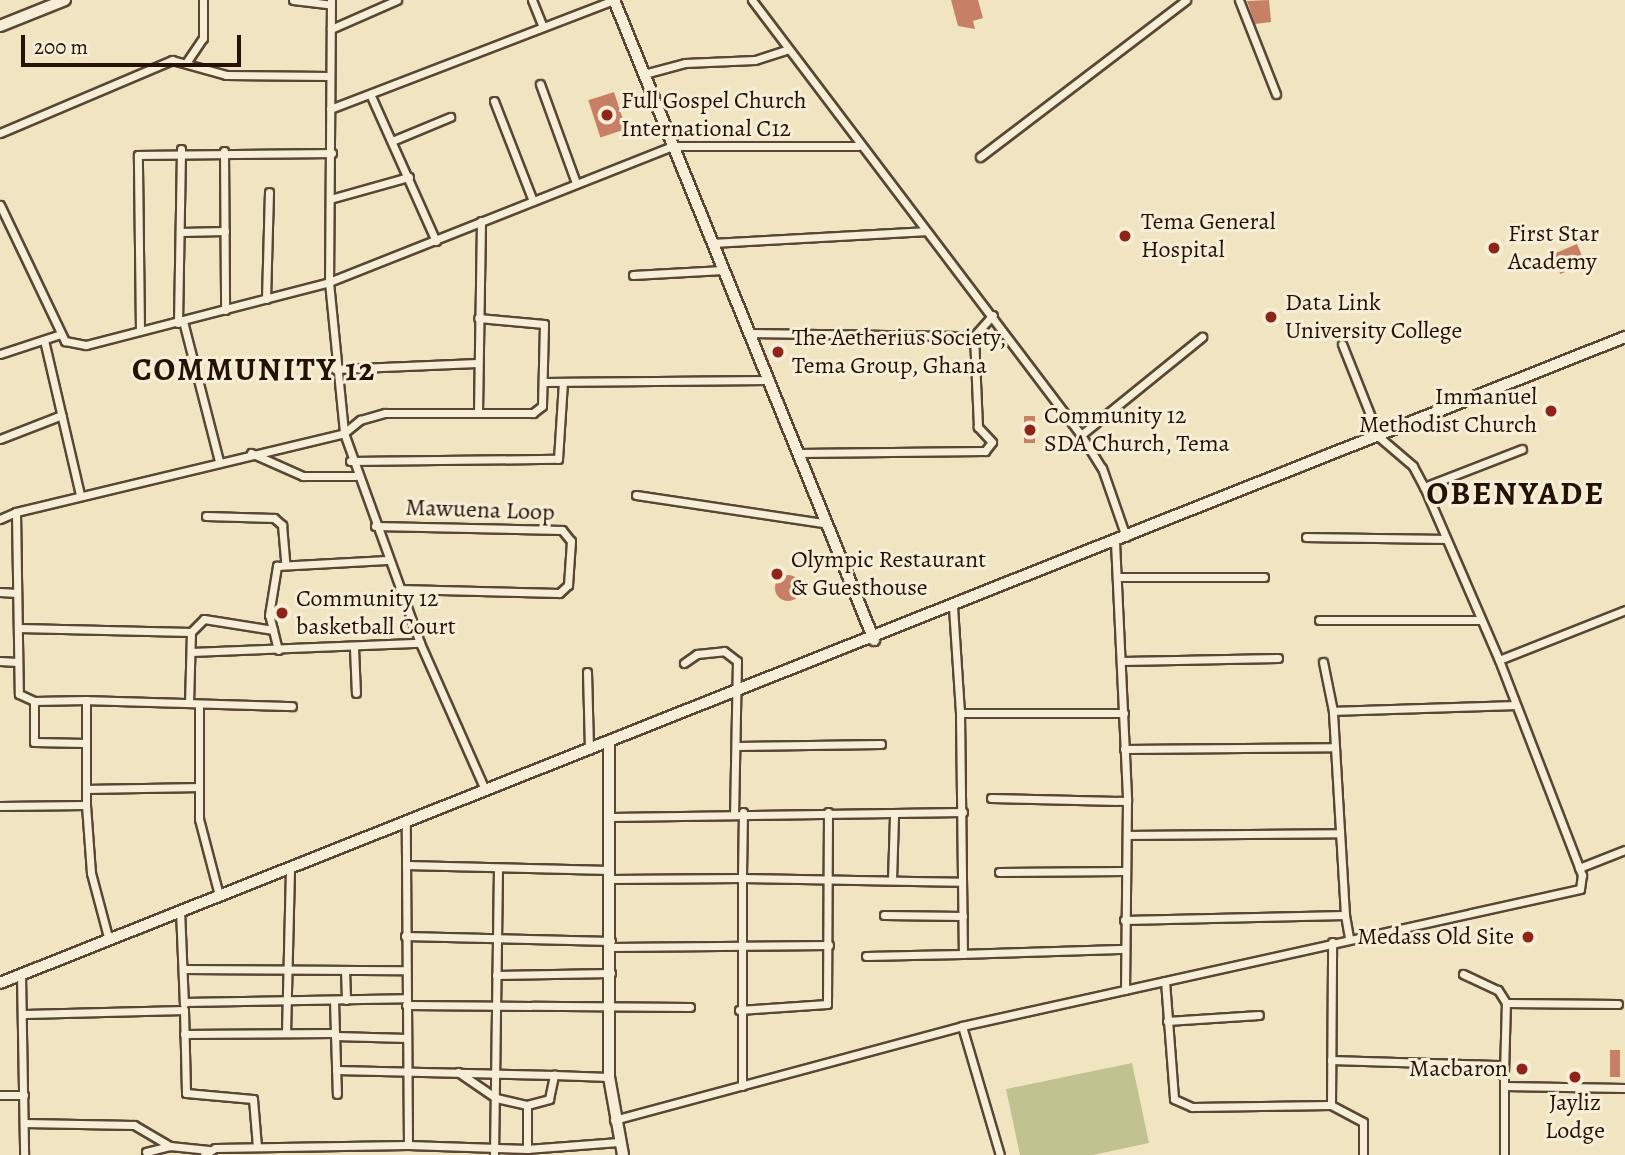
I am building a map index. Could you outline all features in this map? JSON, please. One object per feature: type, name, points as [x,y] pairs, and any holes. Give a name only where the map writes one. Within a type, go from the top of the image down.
[{"type":"street","points":[[0,26],[65,0]]},
{"type":"street","points":[[186,62],[203,38],[203,0]]},
{"type":"street","points":[[293,0],[331,2],[329,282],[335,369],[350,461],[420,643],[485,790]]},
{"type":"street","points":[[331,29],[397,0]]},
{"type":"street","points":[[532,0],[543,27]]},
{"type":"street","points":[[331,109],[371,96],[614,0],[799,453],[823,523],[874,640]]},
{"type":"street","points":[[752,0],[858,146],[993,315],[1102,468],[1121,540],[1117,577],[1127,801],[1125,990]]},
{"type":"street","points":[[980,157],[1186,0]]},
{"type":"street","points":[[1239,0],[1276,94]]},
{"type":"street","points":[[644,74],[685,63],[755,61],[786,50]]},
{"type":"street","points":[[0,133],[144,67],[186,62],[226,75],[329,76]]},
{"type":"street","points":[[540,84],[576,183]]},
{"type":"street","points":[[371,96],[436,241]]},
{"type":"street","points":[[494,101],[533,201]]},
{"type":"street","points":[[392,141],[450,117]]},
{"type":"street","points":[[0,205],[2,215],[61,334],[75,346],[181,322],[329,282],[673,146],[858,146]]},
{"type":"street","points":[[181,149],[181,322],[219,461]]},
{"type":"street","points":[[140,330],[136,161],[145,150],[332,153]]},
{"type":"street","points":[[224,151],[225,310]]},
{"type":"street","points":[[330,199],[409,177]]},
{"type":"street","points":[[265,299],[270,192]]},
{"type":"street","points":[[478,412],[481,221]]},
{"type":"street","points":[[180,232],[225,231]]},
{"type":"street","points":[[712,243],[924,231]]},
{"type":"street","points":[[633,275],[723,270]]},
{"type":"street","points":[[799,453],[985,451],[992,442],[978,427],[974,336],[993,315]]},
{"type":"street","points":[[0,519],[16,512],[80,495],[344,433],[385,412],[533,413],[542,406],[544,324],[478,318]]},
{"type":"street","points":[[749,333],[974,336]]},
{"type":"street","points":[[0,354],[61,334]]},
{"type":"street","points":[[1081,435],[1202,337]]},
{"type":"street","points":[[0,983],[108,937],[874,640],[1625,337]]},
{"type":"street","points":[[44,340],[80,495]]},
{"type":"street","points":[[614,1121],[962,1026],[1349,938],[1571,894],[1581,886],[1579,868],[1513,705],[1499,660],[1424,487],[1413,466],[1379,437],[1342,344]]},
{"type":"street","points":[[335,369],[477,363]]},
{"type":"street","points":[[544,382],[768,380]]},
{"type":"street","points":[[350,461],[558,459],[563,382]]},
{"type":"street","points":[[0,439],[62,415]]},
{"type":"street","points":[[1424,487],[1522,449]]},
{"type":"street","points":[[251,453],[303,476],[355,476]]},
{"type":"street","points":[[636,495],[823,523]]},
{"type":"street","points":[[16,512],[18,690],[34,701],[292,706]]},
{"type":"street","points":[[206,516],[274,518],[282,525],[285,563]]},
{"type":"street","name":"Mawuena Loop","points":[[375,526],[562,530],[571,541],[568,585],[559,593],[399,589]]},
{"type":"street","points":[[1306,537],[1446,539]]},
{"type":"street","points":[[278,650],[270,585],[272,572],[285,563],[387,560]]},
{"type":"street","points":[[1117,577],[1264,577]]},
{"type":"street","points":[[0,592],[17,593]]},
{"type":"street","points":[[953,607],[963,812],[963,954]]},
{"type":"street","points":[[1499,660],[1625,610]]},
{"type":"street","points":[[189,703],[191,632],[204,619],[274,631]]},
{"type":"street","points":[[1320,620],[1481,620]]},
{"type":"street","points":[[19,628],[191,632]]},
{"type":"street","points":[[191,652],[354,648],[420,643]]},
{"type":"street","points":[[354,648],[356,693]]},
{"type":"street","points":[[684,663],[697,654],[724,651],[737,661],[734,813]]},
{"type":"street","points":[[1122,661],[1278,658]]},
{"type":"street","points":[[0,662],[17,662]]},
{"type":"street","points":[[1323,662],[1333,711],[1338,833],[1349,938]]},
{"type":"street","points":[[587,672],[589,751]]},
{"type":"street","points":[[86,700],[86,805],[90,873],[108,937]]},
{"type":"street","points":[[34,701],[34,742],[86,743]]},
{"type":"street","points":[[200,704],[198,787],[204,850],[219,895]]},
{"type":"street","points":[[1333,711],[1513,705]]},
{"type":"street","points":[[960,713],[1124,713]]},
{"type":"street","points":[[609,743],[609,1077],[614,1121],[623,1155]]},
{"type":"street","points":[[737,746],[881,744]]},
{"type":"street","points":[[1124,749],[1335,747]]},
{"type":"street","points":[[86,789],[198,787]]},
{"type":"street","points":[[991,798],[1127,801]]},
{"type":"street","points":[[0,806],[86,805]]},
{"type":"street","points":[[611,817],[743,812],[894,815],[963,812]]},
{"type":"street","points":[[742,1086],[739,1010],[743,812]]},
{"type":"street","points":[[739,1010],[822,1008],[829,998],[828,812]]},
{"type":"street","points":[[892,880],[894,815]]},
{"type":"street","points":[[406,822],[404,970],[408,1145]]},
{"type":"street","points":[[1127,835],[1338,833]]},
{"type":"street","points":[[1579,868],[1625,850]]},
{"type":"street","points":[[406,865],[611,875],[961,881]]},
{"type":"street","points":[[286,1033],[290,867]]},
{"type":"street","points":[[494,1155],[494,1002],[498,868]]},
{"type":"street","points":[[999,872],[1125,871]]},
{"type":"street","points":[[180,910],[186,1093],[253,1099],[257,1147]]},
{"type":"street","points":[[884,915],[962,916]]},
{"type":"street","points":[[1124,920],[1345,915]]},
{"type":"street","points":[[405,936],[611,944],[829,945]]},
{"type":"street","points":[[1331,1105],[1332,942]]},
{"type":"street","points":[[866,956],[1124,949]]},
{"type":"street","points":[[184,969],[404,970]]},
{"type":"street","points":[[345,970],[346,1000]]},
{"type":"street","points":[[496,975],[611,973]]},
{"type":"street","points":[[1463,974],[1498,990],[1506,1003],[1504,1155]]},
{"type":"street","points":[[21,975],[25,1014],[24,1155]]},
{"type":"street","points":[[1166,981],[1171,1092],[1180,1104],[1331,1105],[1363,1122],[1363,1155]]},
{"type":"street","points":[[25,1014],[346,1000],[690,1007]]},
{"type":"street","points":[[334,1001],[337,1094]]},
{"type":"street","points":[[1506,1003],[1618,1004]]},
{"type":"street","points":[[1167,1021],[1259,1015]]},
{"type":"street","points":[[962,1026],[1000,1155]]},
{"type":"street","points":[[184,1034],[286,1033],[407,1038]]},
{"type":"street","points":[[1331,1060],[1487,1062],[1504,1077]]},
{"type":"street","points":[[336,1070],[495,1070],[609,1077]]},
{"type":"street","points":[[457,1072],[495,1098],[527,1105],[549,1099],[554,1075]]},
{"type":"street","points":[[1504,1086],[1625,1088]]},
{"type":"street","points":[[0,1095],[24,1095]]},
{"type":"street","points":[[527,1105],[527,1149]]},
{"type":"street","points":[[24,1123],[134,1125],[170,1146]]},
{"type":"street","points":[[144,1154],[155,1135]]},
{"type":"street","points":[[144,1154],[170,1146],[207,1152],[257,1147],[408,1145],[527,1149],[619,1142]]},
{"type":"green space","points":[[1132,1063],[1149,1143],[1093,1155],[1020,1155],[1006,1089]]},
{"type":"building","points":[[951,0],[978,0],[983,18],[973,21],[975,29],[958,26]]},
{"type":"building","points":[[1269,0],[1271,22],[1255,24],[1247,1]]},
{"type":"building","name":"Full Gospel Church International C12","points":[[614,92],[626,129],[600,137],[588,100]]},
{"type":"building","points":[[1577,244],[1585,263],[1560,274],[1552,255]]},
{"type":"building","name":"Community 12 SDA Church, Tema","points":[[1024,416],[1035,416],[1035,443],[1024,443]]},
{"type":"building","points":[[788,575],[797,579],[801,588],[797,597],[788,601],[779,597],[775,588],[779,579]]},
{"type":"building","points":[[1610,1050],[1620,1050],[1620,1077],[1610,1077]]},
{"type":"place","name":"Full Gospel Church International C12","points":[[607,115]]},
{"type":"place","name":"Tema General Hospital","points":[[1125,236]]},
{"type":"place","name":"First Star Academy","points":[[1494,248]]},
{"type":"place","name":"Data Link University College","points":[[1271,317]]},
{"type":"place","name":"The Aetherius Society, Tema Group, Ghana","points":[[778,352]]},
{"type":"place","name":"Immanuel Methodist Church","points":[[1551,411]]},
{"type":"place","name":"Community 12 SDA Church, Tema","points":[[1030,430]]},
{"type":"place","name":"Olympic Restaurant & Guesthouse","points":[[777,574]]},
{"type":"place","name":"Community 12 basketball Court","points":[[282,613]]},
{"type":"place","name":"Medass Old Site","points":[[1528,937]]},
{"type":"place","name":"Macbaron","points":[[1522,1069]]},
{"type":"place","name":"Jayliz Lodge","points":[[1575,1077]]},
{"type":"district","name":"COMMUNITY 12","points":[[254,369]]},
{"type":"district","name":"OBENYADE","points":[[1516,493]]}]
